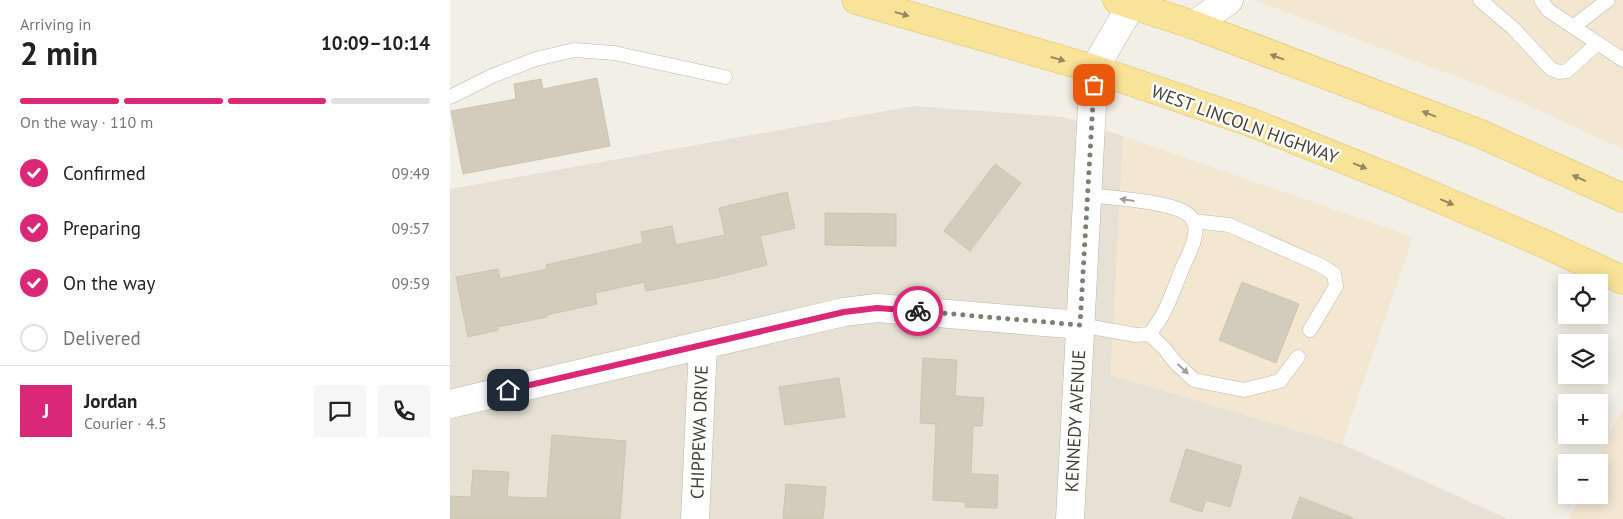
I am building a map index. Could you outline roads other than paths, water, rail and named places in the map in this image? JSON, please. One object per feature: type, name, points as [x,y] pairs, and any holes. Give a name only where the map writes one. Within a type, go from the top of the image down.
[{"type":"main road","name":"WEST LINCOLN HIGHWAY","points":[[856,0],[1094,69],[1250,122],[1402,183],[1545,244],[1623,280]]},
{"type":"main road","points":[[1125,2],[1194,25],[1480,134],[1623,198]]},
{"type":"street","points":[[1194,25],[1229,0]]},
{"type":"street","name":"KENNEDY AVENUE","points":[[1070,519],[1094,69],[1125,2]]},
{"type":"street","points":[[450,404],[844,312],[877,308],[1080,325]]},
{"type":"street","name":"CHIPPEWA DRIVE","points":[[695,519],[703,345]]},
{"type":"lane","points":[[1480,0],[1514,28],[1551,69],[1559,72],[1568,71],[1597,44]]},
{"type":"lane","points":[[1541,0],[1548,10],[1623,60]]},
{"type":"lane","points":[[1573,27],[1608,0]]},
{"type":"lane","points":[[450,97],[492,76],[536,59],[574,50],[614,53],[725,77]]},
{"type":"lane","points":[[1080,325],[1136,335],[1149,334],[1157,326],[1173,292],[1191,248],[1195,231],[1191,217],[1184,212],[1166,206],[1087,195]]},
{"type":"lane","points":[[1193,221],[1229,225],[1320,265],[1334,274],[1336,286],[1310,330]]},
{"type":"lane","points":[[1149,334],[1194,380],[1244,390],[1280,381],[1298,357]]}]
